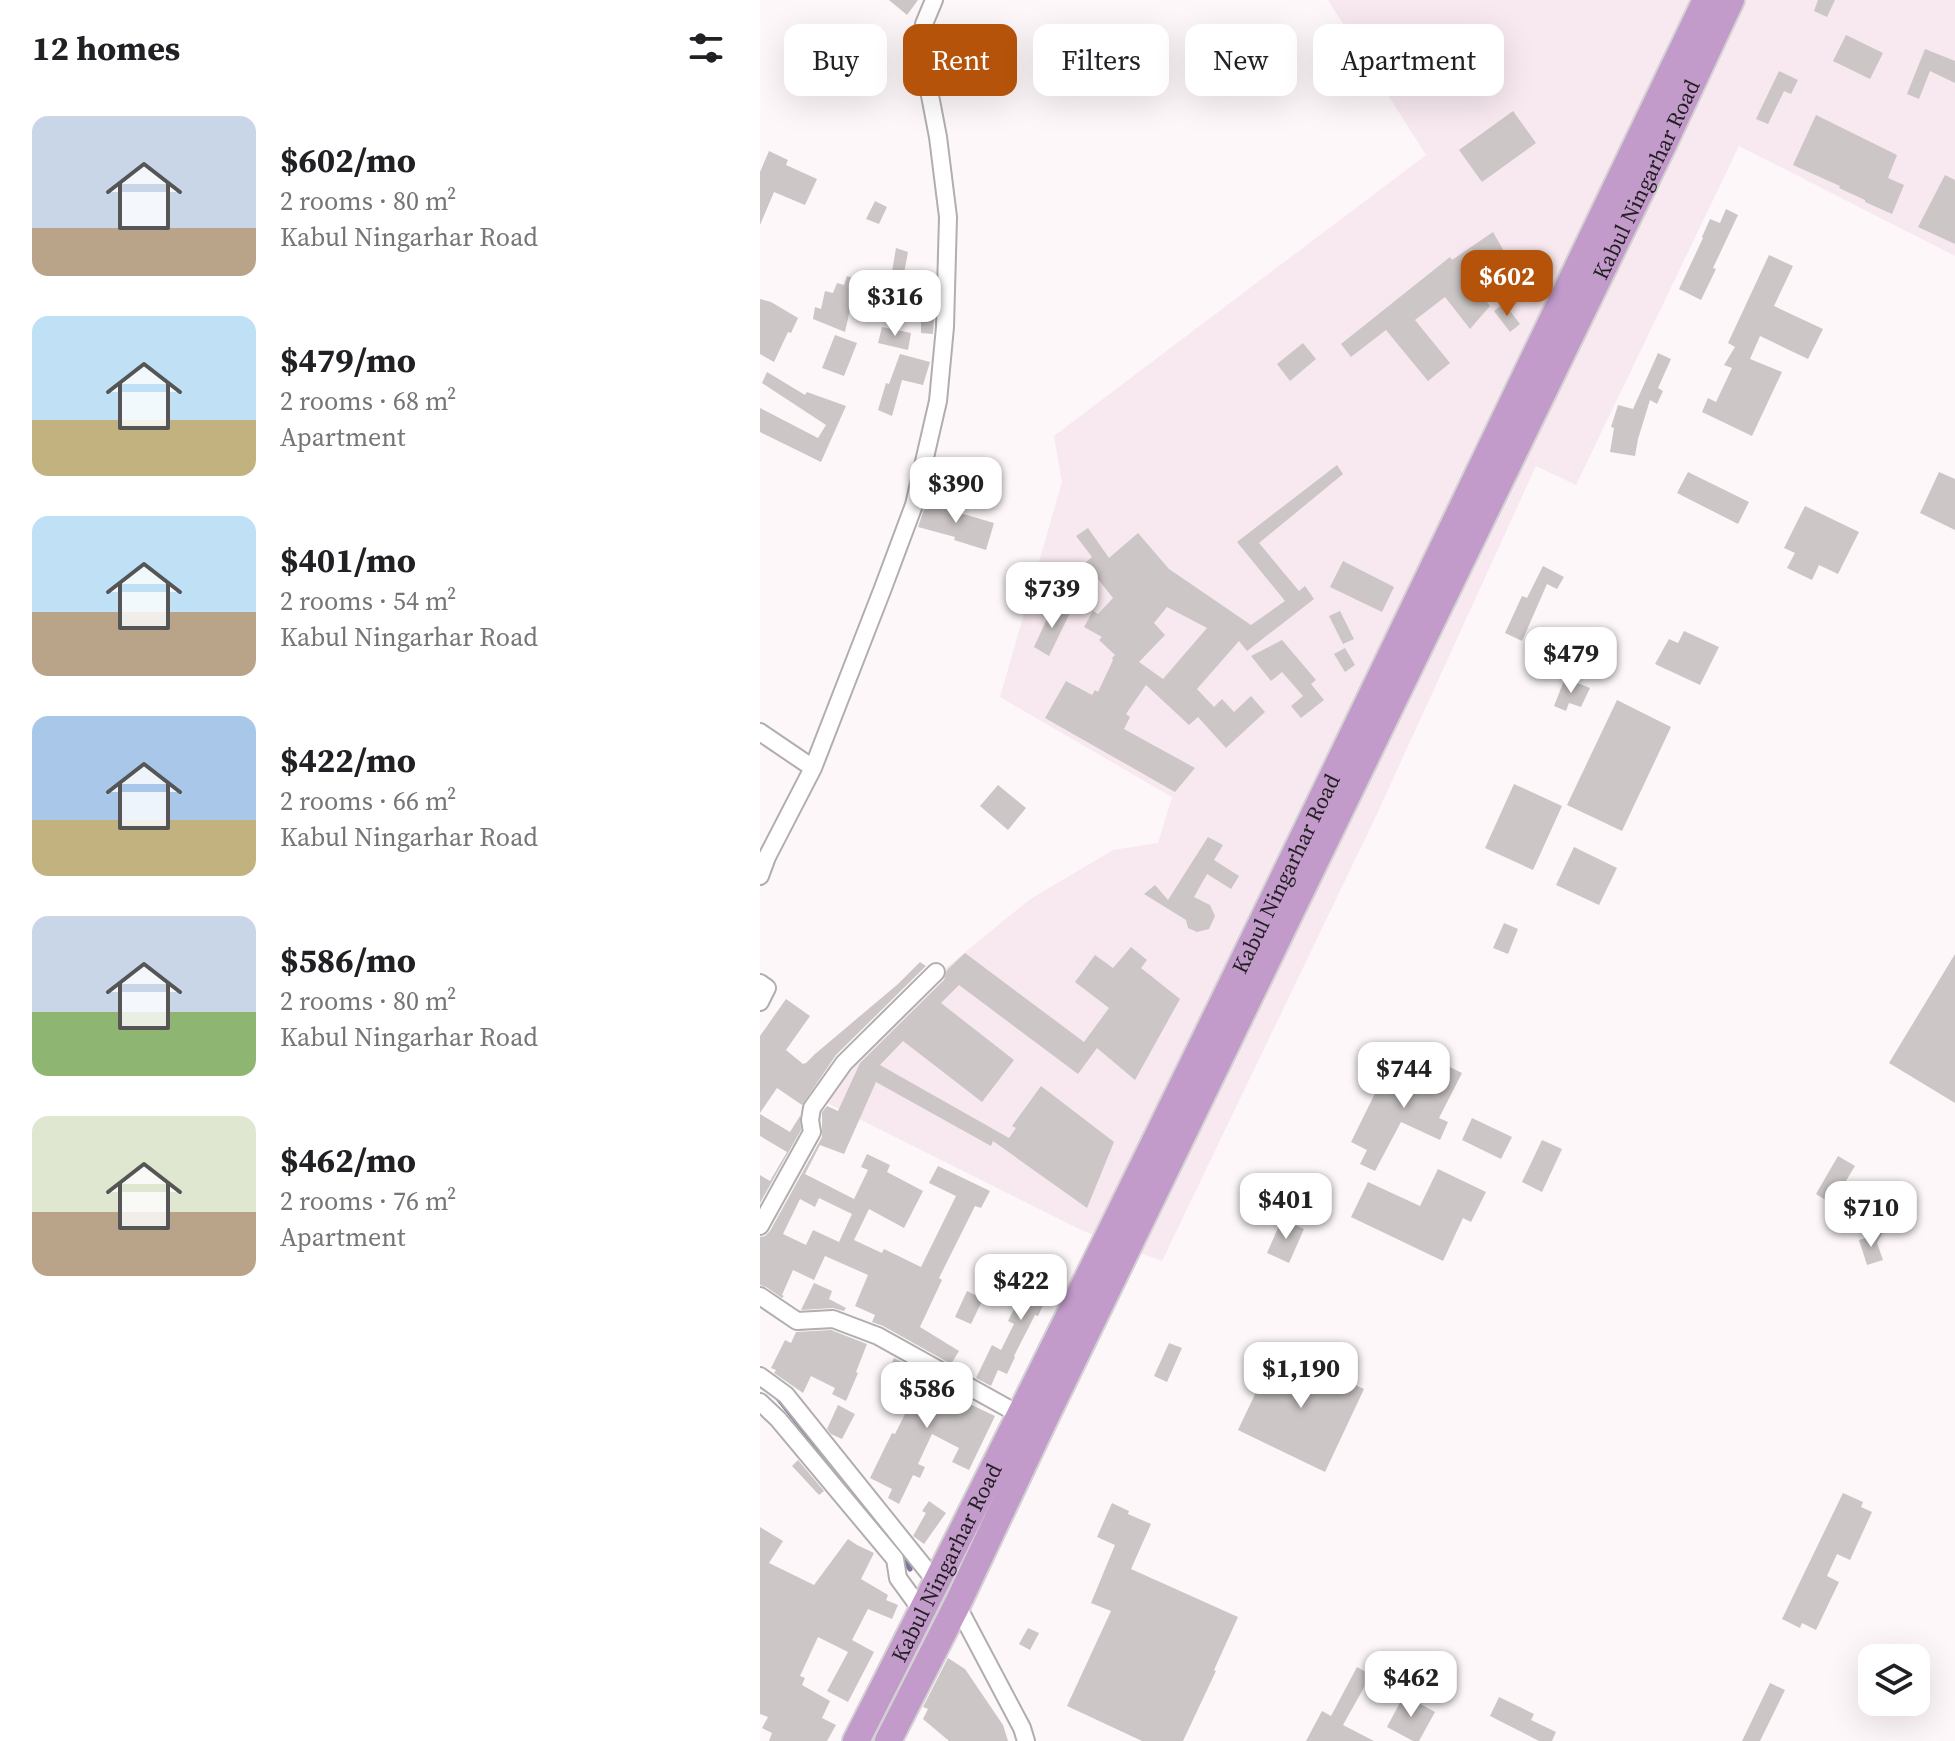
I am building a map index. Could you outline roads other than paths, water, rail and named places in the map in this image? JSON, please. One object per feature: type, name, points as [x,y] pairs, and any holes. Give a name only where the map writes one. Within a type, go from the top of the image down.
[{"type":"highway","name":"Kabul Ningarhar Road","points":[[1645,155],[1706,0]]},
{"type":"highway","name":"Kabul Ningarhar Road","points":[[888,1741],[957,1605],[1046,1416],[1176,1124],[1645,155],[1731,0]]},
{"type":"highway","name":"Kabul Ningarhar Road","points":[[856,1741],[1020,1415],[1176,1124]]},
{"type":"street","points":[[760,876],[813,768],[914,505],[938,401],[945,327],[948,217],[938,137],[922,54],[924,24],[934,0]]},
{"type":"street","points":[[760,732],[813,768]]},
{"type":"street","points":[[760,1226],[812,1132],[812,1108],[844,1063],[936,972]]},
{"type":"street","points":[[760,983],[767,988],[760,1002]]},
{"type":"street","points":[[760,1296],[797,1321],[833,1319],[878,1336],[1020,1415]]},
{"type":"street","points":[[760,1376],[786,1395],[937,1583]]},
{"type":"street","points":[[760,1402],[778,1419],[895,1559],[898,1578],[922,1611]]},
{"type":"street","points":[[957,1605],[1026,1741]]},
{"type":"waterway","points":[[777,1397],[890,1541]]},
{"type":"waterway","points":[[900,1555],[910,1569]]}]
